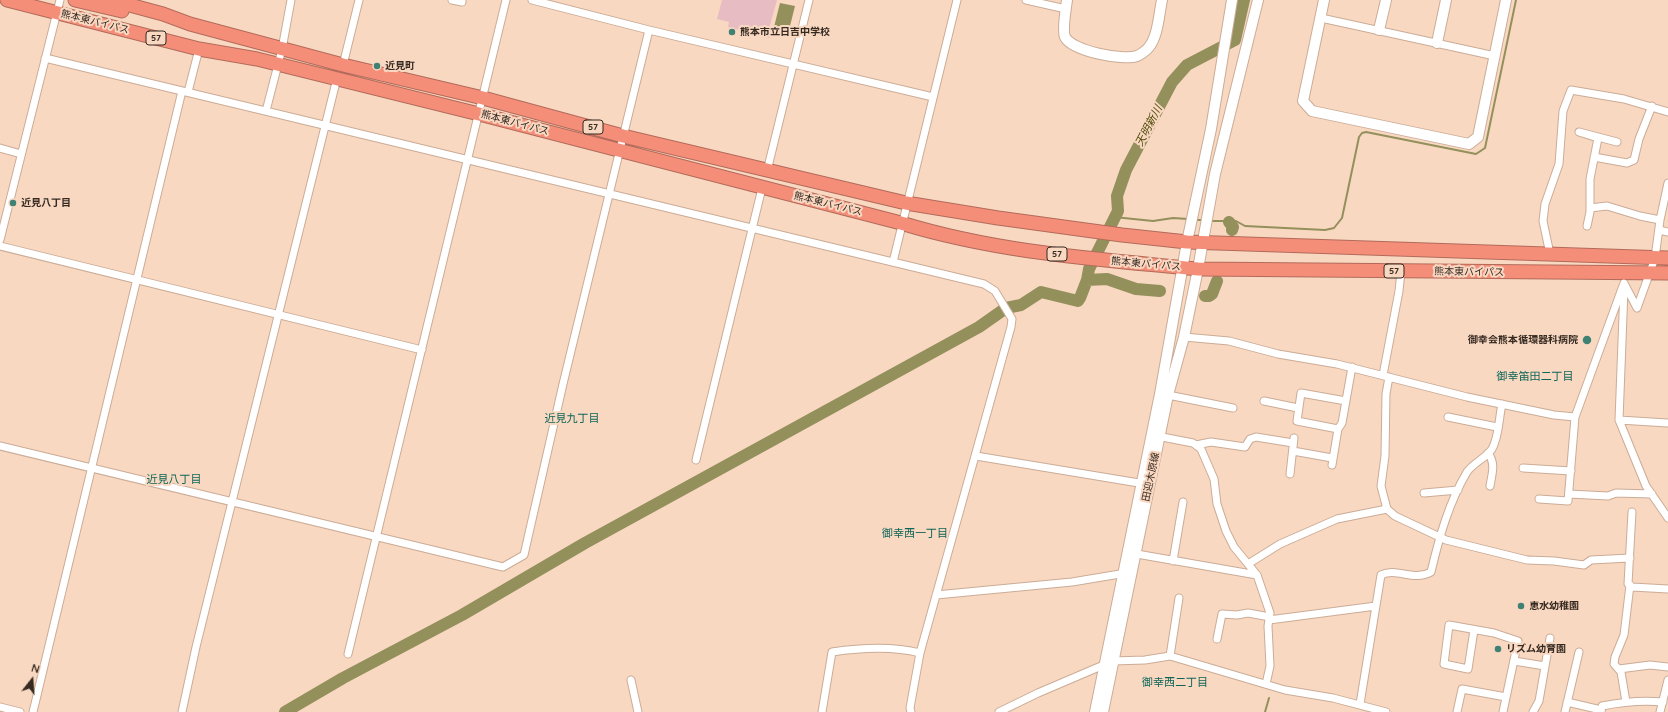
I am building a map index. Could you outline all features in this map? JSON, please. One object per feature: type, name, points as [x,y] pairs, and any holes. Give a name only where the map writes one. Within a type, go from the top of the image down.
[{"type":"highway","name":"熊本東バイパス","points":[[7,0],[58,6],[199,49],[257,59],[337,78],[901,223],[940,235],[993,246],[1120,262],[1198,269],[1668,273]]},
{"type":"highway","points":[[37,0],[257,59]]},
{"type":"highway","points":[[74,0],[161,20],[190,24]]},
{"type":"highway","name":"熊本東バイパス","points":[[111,0],[163,14],[190,24],[343,65],[483,98],[623,136],[906,203],[998,218],[1122,235],[1187,242],[1662,258]]},
{"type":"street","points":[[266,111],[282,48],[291,0]]},
{"type":"street","points":[[343,65],[359,0]]},
{"type":"street","points":[[452,0],[462,2],[462,0]]},
{"type":"street","points":[[348,654],[469,160],[506,0]]},
{"type":"street","points":[[532,0],[793,65],[933,97]]},
{"type":"street","points":[[767,171],[808,0]]},
{"type":"street","points":[[892,262],[957,0]]},
{"type":"street","points":[[1026,0],[1067,5],[1065,35],[1075,46],[1083,50],[1123,57],[1137,56],[1149,47],[1154,35],[1162,0]]},
{"type":"street","name":"田迎木原線","points":[[1103,712],[1109,663],[1156,435],[1187,242],[1202,173],[1232,0]]},
{"type":"street","name":"田迎木原線","points":[[1156,435],[1184,337],[1215,174],[1258,0]]},
{"type":"street","points":[[1324,0],[1303,101],[1312,111],[1469,144],[1478,137],[1506,0]]},
{"type":"street","points":[[1379,30],[1386,0]]},
{"type":"street","points":[[1436,43],[1446,0]]},
{"type":"street","points":[[0,240],[58,6]]},
{"type":"street","points":[[1321,18],[1495,56]]},
{"type":"street","points":[[0,446],[503,567],[524,555],[649,30]]},
{"type":"street","points":[[33,712],[185,91],[199,49]]},
{"type":"street","points":[[45,58],[984,284],[995,290],[1012,319],[1010,331],[920,653],[910,708],[911,712]]},
{"type":"street","points":[[182,712],[232,502],[337,78]]},
{"type":"street","points":[[1550,254],[1543,221],[1545,204],[1559,164],[1563,111],[1571,90],[1624,99],[1652,106],[1668,112]]},
{"type":"street","points":[[1594,157],[1627,163],[1634,160],[1639,139],[1652,106]]},
{"type":"street","points":[[1587,226],[1590,208],[1590,179],[1598,138],[1580,132],[1617,142]]},
{"type":"street","points":[[0,148],[21,154]]},
{"type":"street","points":[[1624,283],[1637,308],[1649,273],[1662,258],[1659,230],[1668,182]]},
{"type":"street","points":[[696,460],[762,188]]},
{"type":"street","points":[[1590,208],[1607,206],[1640,216],[1660,220]]},
{"type":"street","points":[[1659,230],[1668,232]]},
{"type":"street","points":[[0,246],[422,350]]},
{"type":"street","points":[[1401,271],[1386,376],[1385,456],[1381,486],[1387,509],[1395,516],[1446,540],[1527,560],[1554,561],[1584,565],[1591,560],[1630,558]]},
{"type":"street","points":[[1538,499],[1568,501],[1575,417],[1624,283]]},
{"type":"street","points":[[1624,283],[1619,420],[1636,464],[1652,494],[1664,506],[1668,518]]},
{"type":"street","points":[[1184,337],[1229,341],[1278,354],[1352,367],[1467,397],[1554,415],[1575,417]]},
{"type":"street","points":[[1196,446],[1212,442],[1245,447],[1250,439],[1256,437],[1293,444],[1332,462],[1338,429],[1342,423],[1352,367]]},
{"type":"street","points":[[1338,429],[1297,421],[1301,393],[1346,401]]},
{"type":"street","points":[[1168,395],[1233,408]]},
{"type":"street","points":[[1264,401],[1298,408]]},
{"type":"street","points":[[1360,704],[1371,646],[1381,575],[1387,572],[1418,577],[1424,576],[1431,572],[1439,537],[1458,490],[1469,470],[1488,453],[1494,442],[1502,404]]},
{"type":"street","points":[[1448,417],[1497,427]]},
{"type":"street","points":[[1619,420],[1668,423]]},
{"type":"street","points":[[1156,435],[1193,443],[1202,449],[1214,479],[1217,504],[1226,531],[1234,548],[1257,575],[1266,596],[1269,619],[1270,666],[1266,684]]},
{"type":"street","points":[[1290,474],[1293,444]]},
{"type":"street","points":[[1488,453],[1493,460],[1494,465],[1490,486]]},
{"type":"street","points":[[976,456],[1146,484]]},
{"type":"street","points":[[1524,468],[1571,471]]},
{"type":"street","points":[[1424,493],[1458,490]]},
{"type":"street","points":[[1569,494],[1608,496],[1616,493],[1652,494]]},
{"type":"street","points":[[1173,561],[1183,502]]},
{"type":"street","points":[[1248,564],[1280,544],[1337,519],[1387,509]]},
{"type":"street","points":[[1626,702],[1621,672],[1614,664],[1615,657],[1624,635],[1630,585],[1628,584],[1632,512]]},
{"type":"street","points":[[1131,553],[1257,575]]},
{"type":"street","points":[[936,595],[1072,582],[1127,573]]},
{"type":"street","points":[[1630,585],[1632,587],[1668,589]]},
{"type":"street","points":[[1170,656],[1180,598]]},
{"type":"street","points":[[1217,639],[1222,614],[1237,615],[1248,613],[1269,619],[1376,606]]},
{"type":"street","points":[[1474,630],[1468,669],[1444,664],[1449,625],[1494,633],[1518,641],[1503,712]]},
{"type":"street","points":[[1533,712],[1539,701],[1550,638]]},
{"type":"street","points":[[822,712],[832,652],[910,650],[920,653]]},
{"type":"street","points":[[1565,712],[1579,652]]},
{"type":"street","points":[[999,712],[1109,663],[1170,656],[1285,690],[1360,704],[1386,712]]},
{"type":"street","points":[[1514,662],[1545,666]]},
{"type":"street","name":"田迎木原線","points":[[1095,712],[1109,663]]},
{"type":"street","points":[[1619,669],[1650,665],[1668,667]]},
{"type":"street","points":[[631,680],[638,712]]},
{"type":"street","points":[[1661,712],[1668,680]]},
{"type":"street","points":[[1457,712],[1462,689],[1506,697]]},
{"type":"street","points":[[1567,702],[1601,711],[1602,706],[1626,702],[1646,700],[1663,702]]},
{"type":"street","points":[[0,707],[20,712]]},
{"type":"shaded area","points":[[722,0],[777,0],[769,29],[772,30],[770,38],[728,27],[729,22],[717,19]]},
{"type":"shaded area","points":[[780,3],[795,6],[789,30],[774,27]]},
{"type":"waterway","name":"天明新川","points":[[1087,280],[1089,269],[1118,211],[1117,196],[1126,170],[1172,82],[1187,65],[1235,40],[1244,0]]},
{"type":"waterway","points":[[1211,221],[1236,221],[1245,226],[1325,230],[1334,228],[1342,218],[1359,137],[1362,133],[1366,132],[1476,154],[1485,148],[1516,0]]},
{"type":"waterway","points":[[1114,217],[1153,221],[1173,218],[1188,219]]},
{"type":"waterway","points":[[1195,220],[1204,220]]},
{"type":"waterway","points":[[1229,222],[1233,227],[1232,230]]},
{"type":"waterway","points":[[285,712],[343,678],[462,615],[585,543],[979,327],[1006,308],[1021,305],[1041,292],[1078,301],[1087,280],[1107,279],[1136,289],[1160,291]]},
{"type":"waterway","points":[[1205,296],[1212,294],[1217,281]]},
{"type":"waterway","points":[[1265,712],[1269,698]]},
{"type":"place","name":"熊本市立日吉中学校","points":[[732,32]]},
{"type":"place","name":"近見町","points":[[377,66]]},
{"type":"place","name":"近見八丁目","points":[[13,203]]},
{"type":"place","name":"御幸会熊本循環器科病院","points":[[1587,340]]},
{"type":"place","name":"恵水幼稚園","points":[[1521,606]]},
{"type":"place","name":"リズム幼育園","points":[[1498,649]]},
{"type":"district","name":"御幸笛田二丁目","points":[[1535,377]]},
{"type":"district","name":"近見九丁目","points":[[572,419]]},
{"type":"district","name":"近見八丁目","points":[[174,480]]},
{"type":"district","name":"御幸西一丁目","points":[[915,534]]},
{"type":"district","name":"御幸西二丁目","points":[[1175,683]]}]
